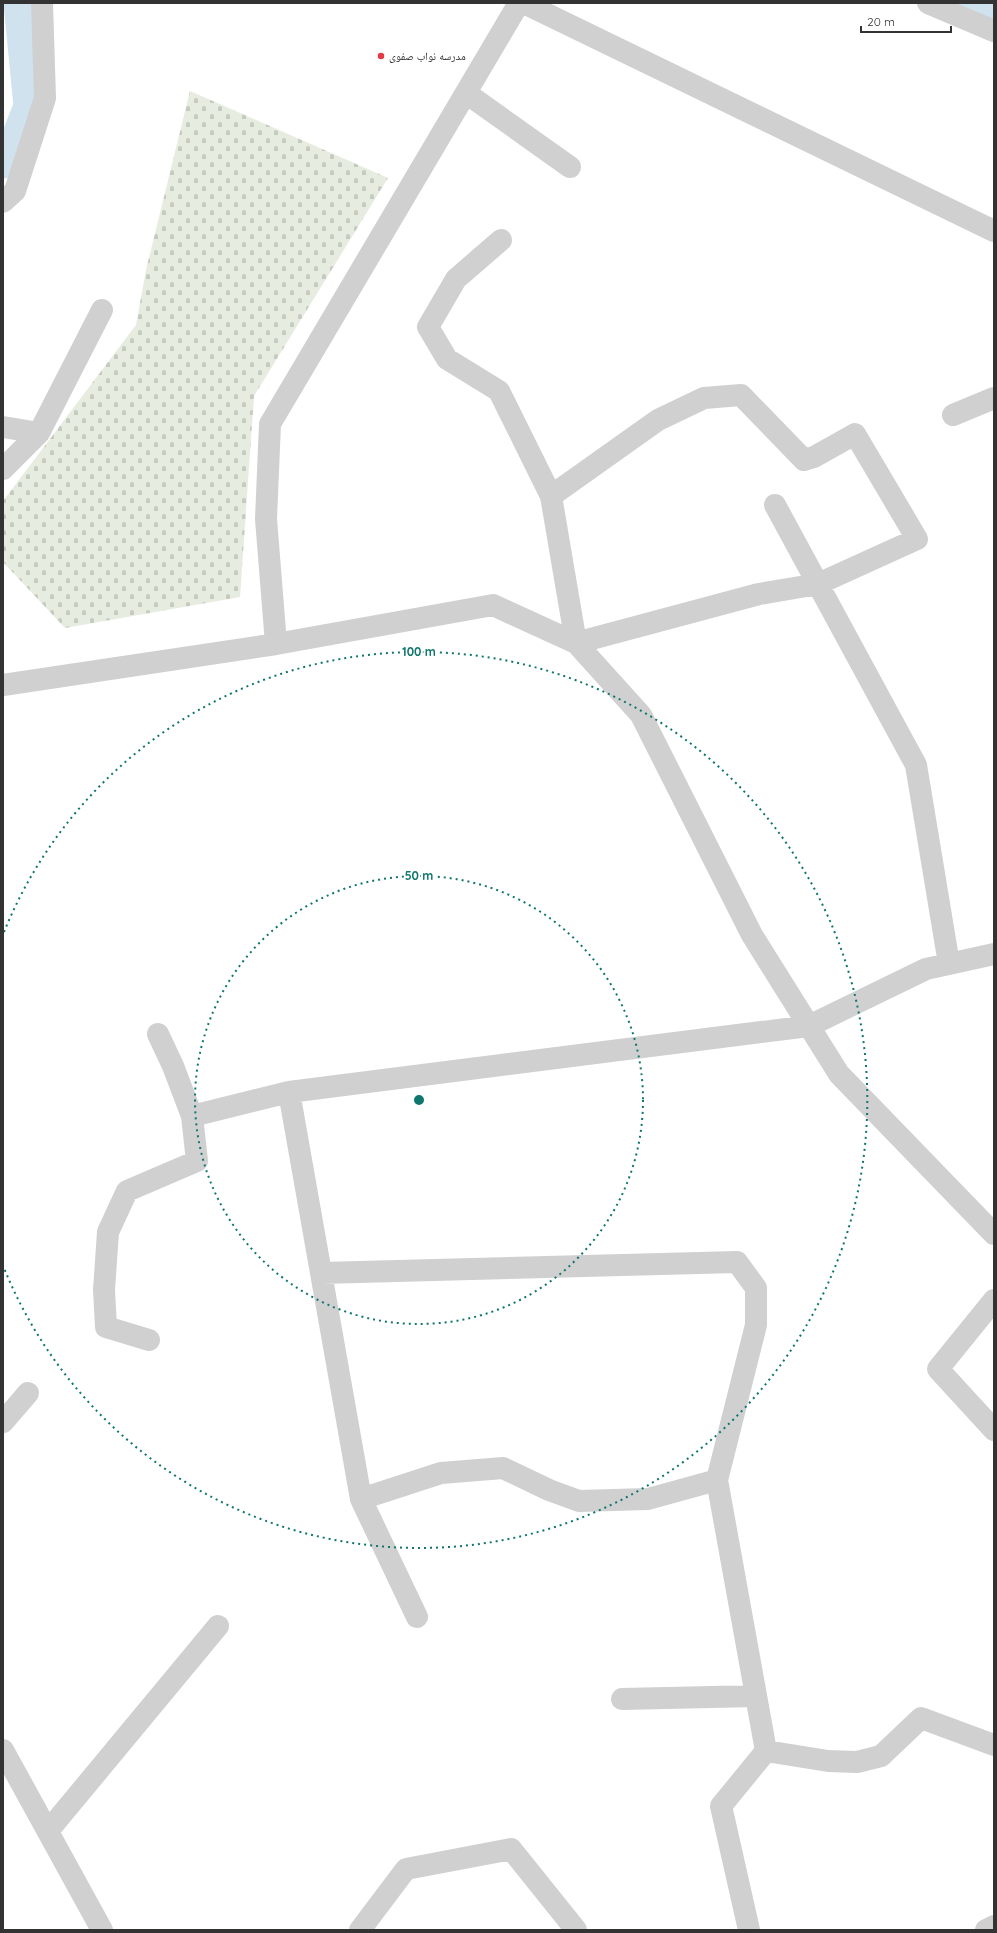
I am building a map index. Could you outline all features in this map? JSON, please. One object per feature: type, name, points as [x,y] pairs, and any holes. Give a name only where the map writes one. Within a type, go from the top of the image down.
[{"type":"street","points":[[3,202],[15,191],[45,98],[42,3]]},
{"type":"street","points":[[276,644],[266,519],[270,424],[519,3]]},
{"type":"street","points":[[524,3],[994,231]]},
{"type":"street","points":[[928,3],[994,31]]},
{"type":"street","points":[[466,93],[570,167]]},
{"type":"street","points":[[501,240],[456,279],[428,327],[447,359],[499,391],[551,496],[576,643]]},
{"type":"street","points":[[3,469],[39,433],[102,310]]},
{"type":"street","points":[[551,496],[658,420],[704,398],[741,395],[804,460],[814,457],[856,434],[917,539],[818,584],[759,594],[576,643]]},
{"type":"street","points":[[952,414],[994,398]]},
{"type":"street","points":[[3,427],[39,433]]},
{"type":"street","points":[[775,505],[916,765],[949,964]]},
{"type":"street","points":[[3,685],[276,644],[493,605],[576,643],[641,716],[752,935],[838,1074],[994,1234]]},
{"type":"street","points":[[192,1116],[289,1092],[809,1026],[926,969],[994,954]]},
{"type":"street","points":[[149,1340],[106,1327],[104,1290],[108,1232],[127,1191],[197,1161],[192,1116],[173,1066],[158,1034]]},
{"type":"street","points":[[289,1092],[360,1499],[417,1617]]},
{"type":"street","points":[[321,1273],[737,1262],[756,1288],[756,1325],[716,1480],[766,1751],[721,1806],[749,1930]]},
{"type":"street","points":[[994,1300],[938,1370],[994,1430]]},
{"type":"street","points":[[3,1422],[28,1393]]},
{"type":"street","points":[[360,1499],[441,1473],[503,1468],[549,1490],[579,1501],[648,1499],[716,1480]]},
{"type":"street","points":[[48,1831],[218,1626]]},
{"type":"street","points":[[622,1699],[756,1696]]},
{"type":"street","points":[[766,1751],[828,1761],[858,1762],[881,1756],[921,1718],[994,1745]]},
{"type":"street","points":[[3,1750],[102,1930]]},
{"type":"street","points":[[360,1930],[406,1868],[511,1849],[576,1930]]},
{"type":"street","points":[[986,1930],[994,1926]]},
{"type":"green space","points":[[190,91],[388,178],[254,396],[240,597],[65,628],[3,562],[3,501],[136,325],[146,270]]},
{"type":"waterway","points":[[3,163],[12,150],[29,106],[19,3]]},
{"type":"waterway","points":[[975,3],[994,12]]},
{"type":"place","name":"مدرسه نواب صفوی","points":[[381,56]]}]
